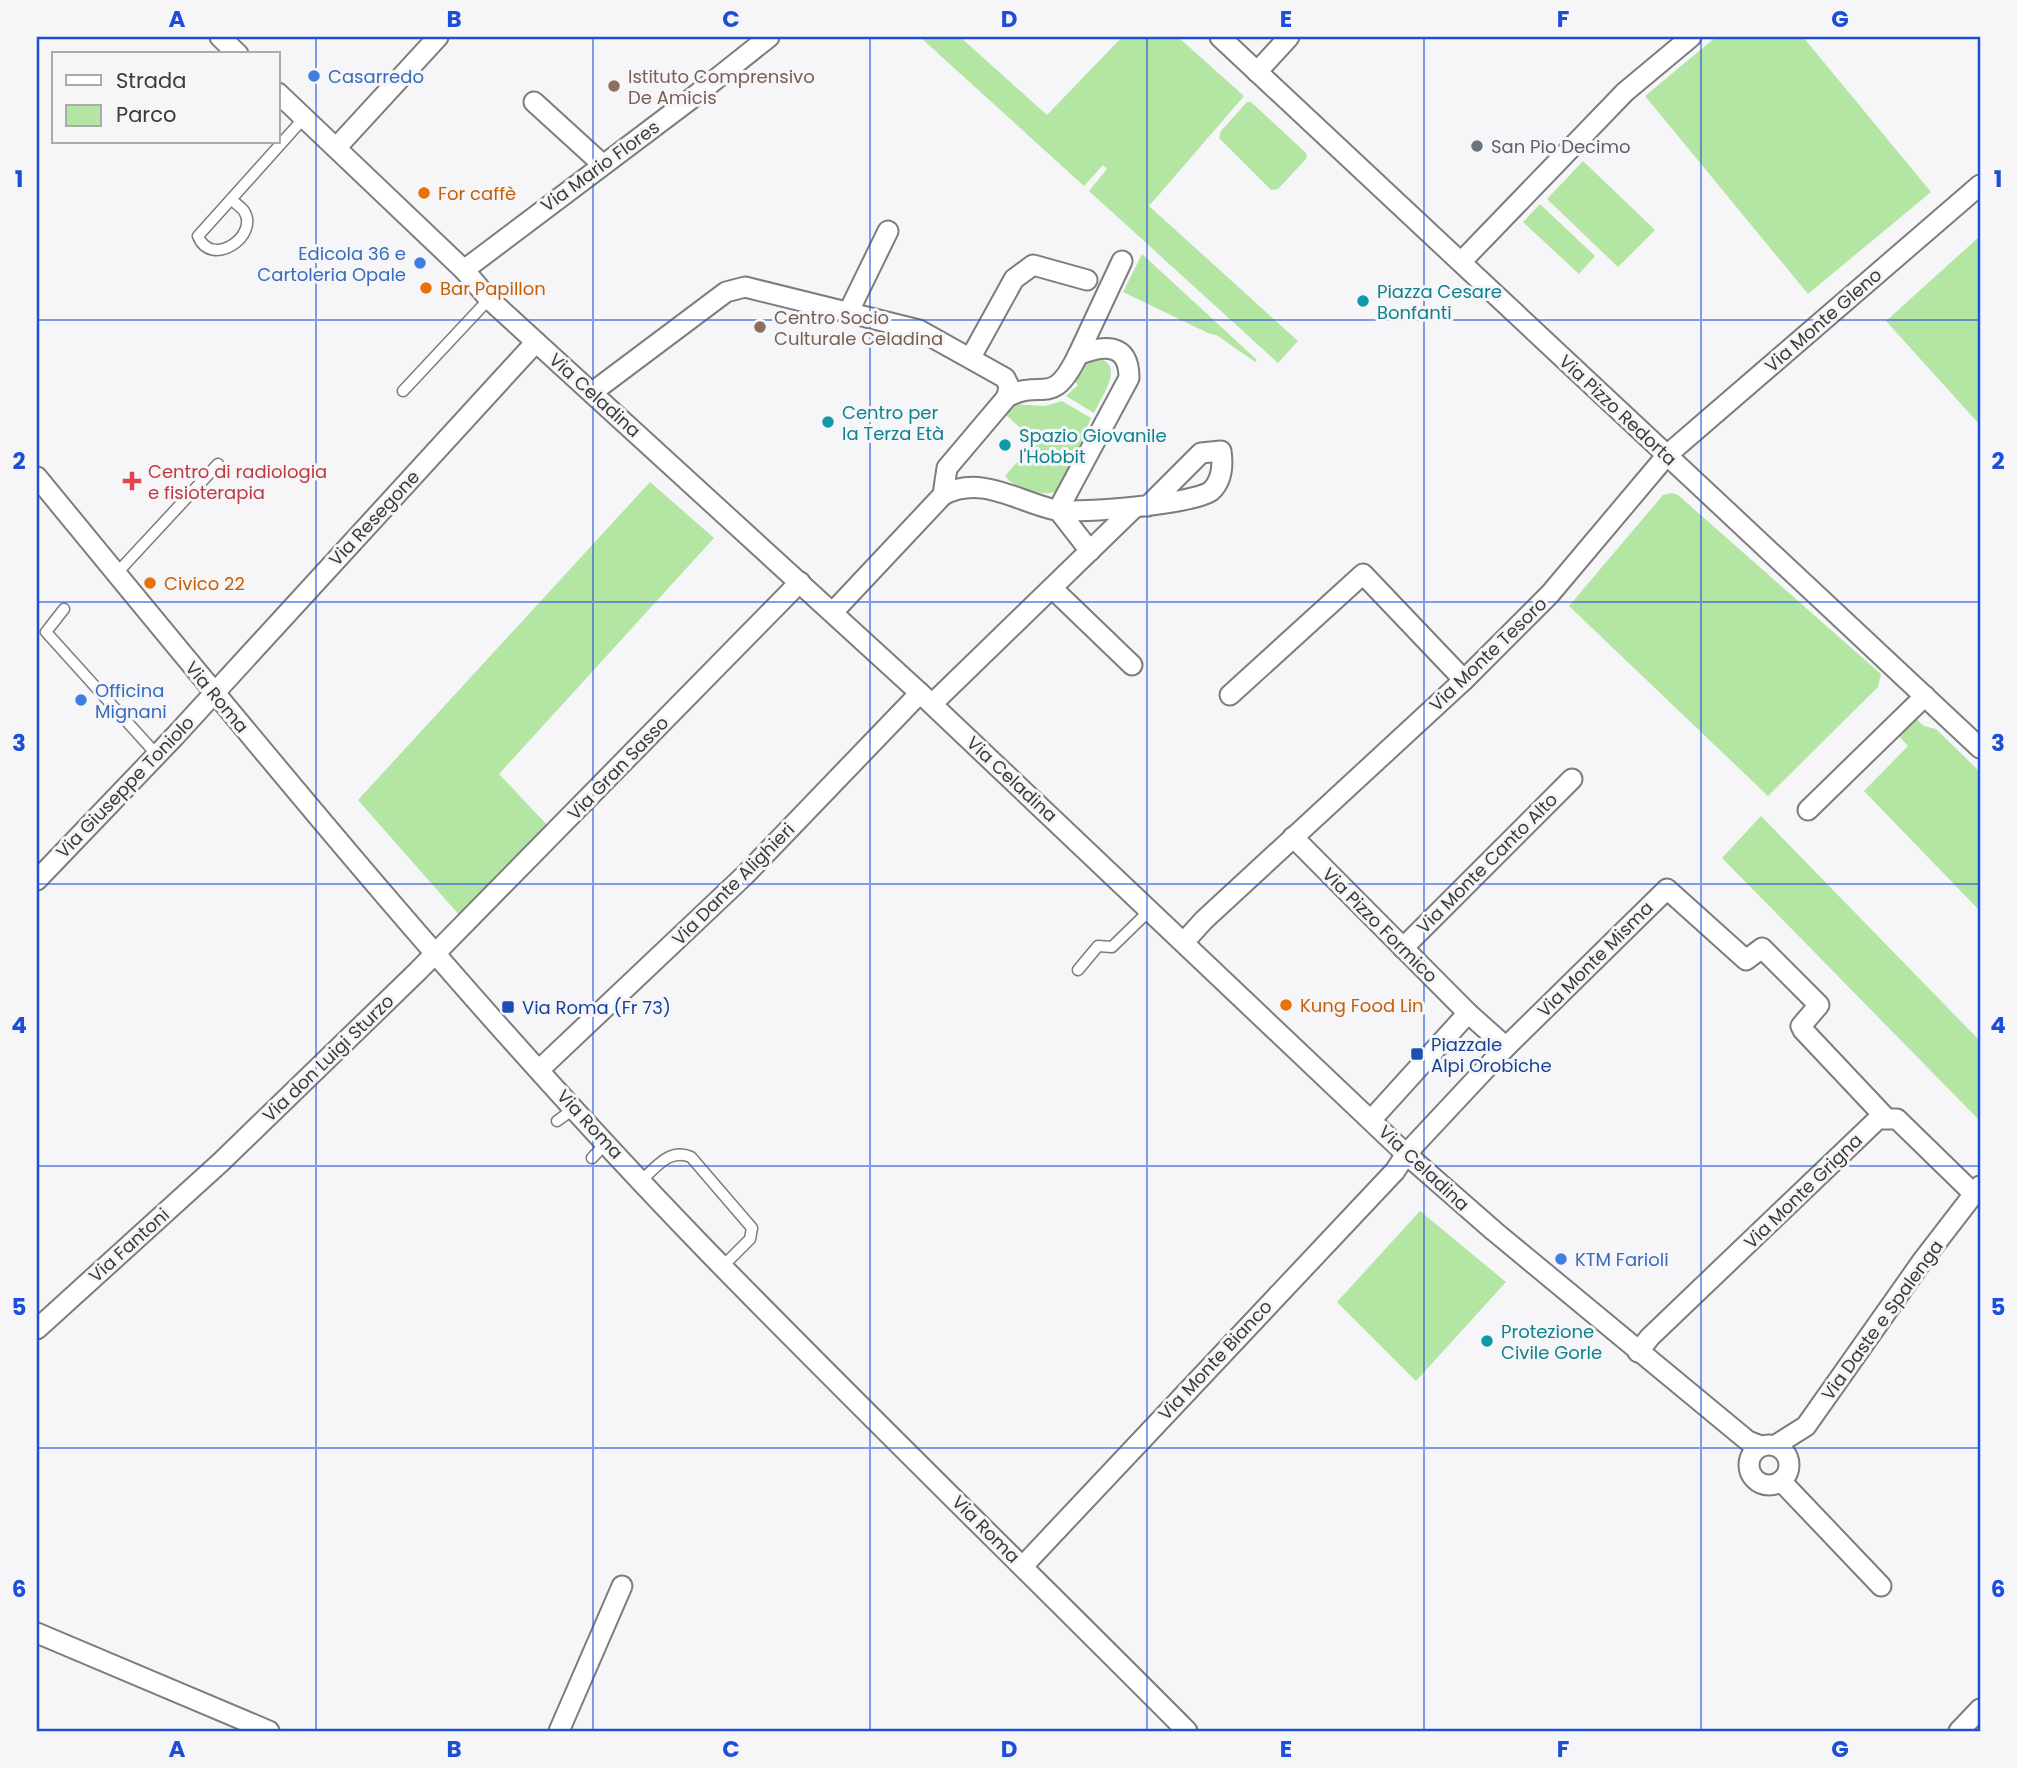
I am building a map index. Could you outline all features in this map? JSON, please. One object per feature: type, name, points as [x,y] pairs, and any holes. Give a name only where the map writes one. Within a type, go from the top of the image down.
[{"type":"street","points":[[220,37],[236,52]]},
{"type":"street","points":[[336,148],[438,37]]},
{"type":"street","name":"Via Mario Flores","points":[[464,270],[769,37]]},
{"type":"street","name":"Via Pizzo Redorta","points":[[1220,37],[1980,748]]},
{"type":"street","points":[[1257,72],[1289,37]]},
{"type":"street","points":[[1461,262],[1625,92],[1691,37]]},
{"type":"street","name":"Via Celadina","points":[[280,95],[464,270],[489,299],[594,391],[833,612],[1406,1154],[1638,1352],[1748,1441],[1769,1446]]},
{"type":"street","points":[[534,102],[602,164]]},
{"type":"street","name":"Via Monte Gleno","points":[[1667,455],[1980,185]]},
{"type":"street","points":[[849,311],[888,231]]},
{"type":"street","points":[[943,495],[947,468],[1007,397],[1019,390],[1042,392],[1066,379],[1122,261]]},
{"type":"street","points":[[971,357],[1014,279],[1033,265],[1087,280]]},
{"type":"street","points":[[594,391],[726,292],[745,287],[919,330],[971,357],[1005,379],[1009,386],[1007,397]]},
{"type":"street","name":"Via Resegone","points":[[213,694],[536,342]]},
{"type":"street","points":[[1058,510],[1129,378],[1129,367],[1119,352],[1106,346],[1078,355]]},
{"type":"street","name":"Via Monte Tesoro","points":[[1184,942],[1293,837],[1464,680],[1550,594],[1667,455]]},
{"type":"street","name":"Via Roma","points":[[37,477],[213,694],[435,954],[540,1069],[723,1266],[1187,1731]]},
{"type":"street","points":[[833,612],[943,495],[959,486],[974,486],[1058,510],[1090,551]]},
{"type":"street","name":"Via Dante Alighieri","points":[[540,1069],[926,699],[1141,507],[1058,510]]},
{"type":"street","points":[[1230,695],[1363,574],[1464,680]]},
{"type":"street","name":"Via Gran Sasso","points":[[435,954],[800,582]]},
{"type":"street","points":[[1052,588],[1132,665]]},
{"type":"street","name":"Via Giuseppe Toniolo","points":[[37,880],[213,694]]},
{"type":"street","points":[[1808,810],[1925,696]]},
{"type":"street","name":"Via Monte Canto Alto","points":[[1403,948],[1572,779]]},
{"type":"street","name":"Via Pizzo Formico","points":[[1293,837],[1468,1013],[1506,1047]]},
{"type":"street","name":"Via Monte Misma","points":[[1506,1047],[1667,888],[1746,960],[1762,948],[1819,1005],[1801,1026],[1803,1030],[1885,1117]]},
{"type":"street","name":"Via don Luigi Sturzo","points":[[221,1162],[435,954]]},
{"type":"street","points":[[1371,1119],[1468,1013]]},
{"type":"street","name":"Via Monte Bianco","points":[[1023,1566],[1395,1171],[1406,1154],[1506,1047]]},
{"type":"street","points":[[1885,1117],[1901,1122],[1977,1190]]},
{"type":"street","name":"Via Monte Grigna","points":[[1638,1352],[1650,1337],[1878,1119],[1885,1117]]},
{"type":"street","name":"Via Fantoni","points":[[37,1329],[221,1162]]},
{"type":"street","name":"Via Daste e Spalenga","points":[[1769,1446],[1805,1426],[1977,1190]]},
{"type":"street","points":[[1769,1446],[1786,1453],[1789,1465],[1781,1481],[1768,1485],[1754,1478],[1749,1461],[1769,1446]]},
{"type":"street","points":[[1781,1481],[1881,1586]]},
{"type":"street","points":[[559,1731],[622,1586]]},
{"type":"street","points":[[37,1633],[228,1723],[269,1731]]},
{"type":"street","points":[[1959,1731],[1980,1709]]},
{"type":"lane","points":[[231,199],[244,211],[247,221],[244,232],[233,246],[224,251],[210,249],[198,236],[231,199],[304,118]]},
{"type":"lane","points":[[403,391],[489,299]]},
{"type":"lane","points":[[116,574],[218,464]]},
{"type":"lane","points":[[64,609],[46,632],[157,755]]},
{"type":"lane","points":[[1078,970],[1098,946],[1112,947],[1150,910]]},
{"type":"lane","points":[[557,1121],[576,1108]]},
{"type":"lane","points":[[592,1158],[607,1142]]},
{"type":"lane","points":[[642,1180],[670,1156],[682,1153],[691,1157],[752,1228],[750,1239],[723,1266]]},
{"type":"green space","points":[[920,37],[960,37],[1047,115],[1122,37],[1178,37],[1244,96],[1149,206],[1298,341],[1278,363],[1089,191],[1107,169],[1103,165],[1084,186]]},
{"type":"green space","points":[[1716,37],[1803,37],[1931,192],[1808,294],[1645,96]]},
{"type":"green space","points":[[1247,102],[1251,102],[1306,153],[1307,158],[1278,189],[1271,190],[1219,138],[1221,131]]},
{"type":"green space","points":[[1583,161],[1655,230],[1618,267],[1547,199]]},
{"type":"green space","points":[[1540,204],[1595,256],[1579,274],[1523,222]]},
{"type":"green space","points":[[1980,236],[1980,425],[1886,321]]},
{"type":"green space","points":[[1142,254],[1257,360],[1255,362],[1218,336],[1123,292]]},
{"type":"green space","points":[[1086,358],[1099,359],[1111,369],[1108,385],[1094,413],[1066,396],[1078,385],[1074,380]]},
{"type":"green space","points":[[1062,401],[1091,418],[1073,463],[1060,490],[1039,493],[1023,489],[1005,476],[1035,441],[1005,414],[1014,404],[1045,406]]},
{"type":"green space","points":[[650,482],[714,538],[499,774],[549,827],[460,916],[358,800]]},
{"type":"green space","points":[[1663,495],[1678,495],[1881,674],[1878,687],[1768,796],[1569,606]]},
{"type":"green space","points":[[1915,718],[1924,726],[1936,729],[1980,772],[1980,911],[1864,791],[1908,746],[1898,735]]},
{"type":"green space","points":[[1761,816],[1980,1041],[1980,1121],[1722,858]]},
{"type":"green space","points":[[1420,1211],[1506,1282],[1416,1381],[1337,1302]]},
{"type":"place","name":"Casarredo","points":[[314,76]]},
{"type":"place","name":"Istituto Comprensivo De Amicis","points":[[614,86]]},
{"type":"place","name":"San Pio Decimo","points":[[1477,146]]},
{"type":"place","name":"For caffè","points":[[424,193]]},
{"type":"place","name":"Edicola 36 e Cartoleria Opale","points":[[420,263]]},
{"type":"place","name":"Bar Papillon","points":[[426,288]]},
{"type":"place","name":"Piazza Cesare Bonfanti","points":[[1363,301]]},
{"type":"place","name":"Centro Socio Culturale Celadina","points":[[760,327]]},
{"type":"place","name":"Centro per la Terza Età","points":[[828,422]]},
{"type":"place","name":"Spazio Giovanile l'Hobbit","points":[[1005,445]]},
{"type":"place","name":"Centro di radiologia e fisioterapia","points":[[132,481]]},
{"type":"place","name":"Civico 22","points":[[150,583]]},
{"type":"place","name":"Officina Mignani","points":[[81,700]]},
{"type":"place","name":"Kung Food Lin","points":[[1286,1005]]},
{"type":"place","name":"Via Roma (Fr 73)","points":[[508,1007]]},
{"type":"place","name":"Piazzale Alpi Orobiche","points":[[1417,1054]]},
{"type":"place","name":"KTM Farioli","points":[[1561,1259]]},
{"type":"place","name":"Protezione Civile Gorle","points":[[1487,1341]]}]
